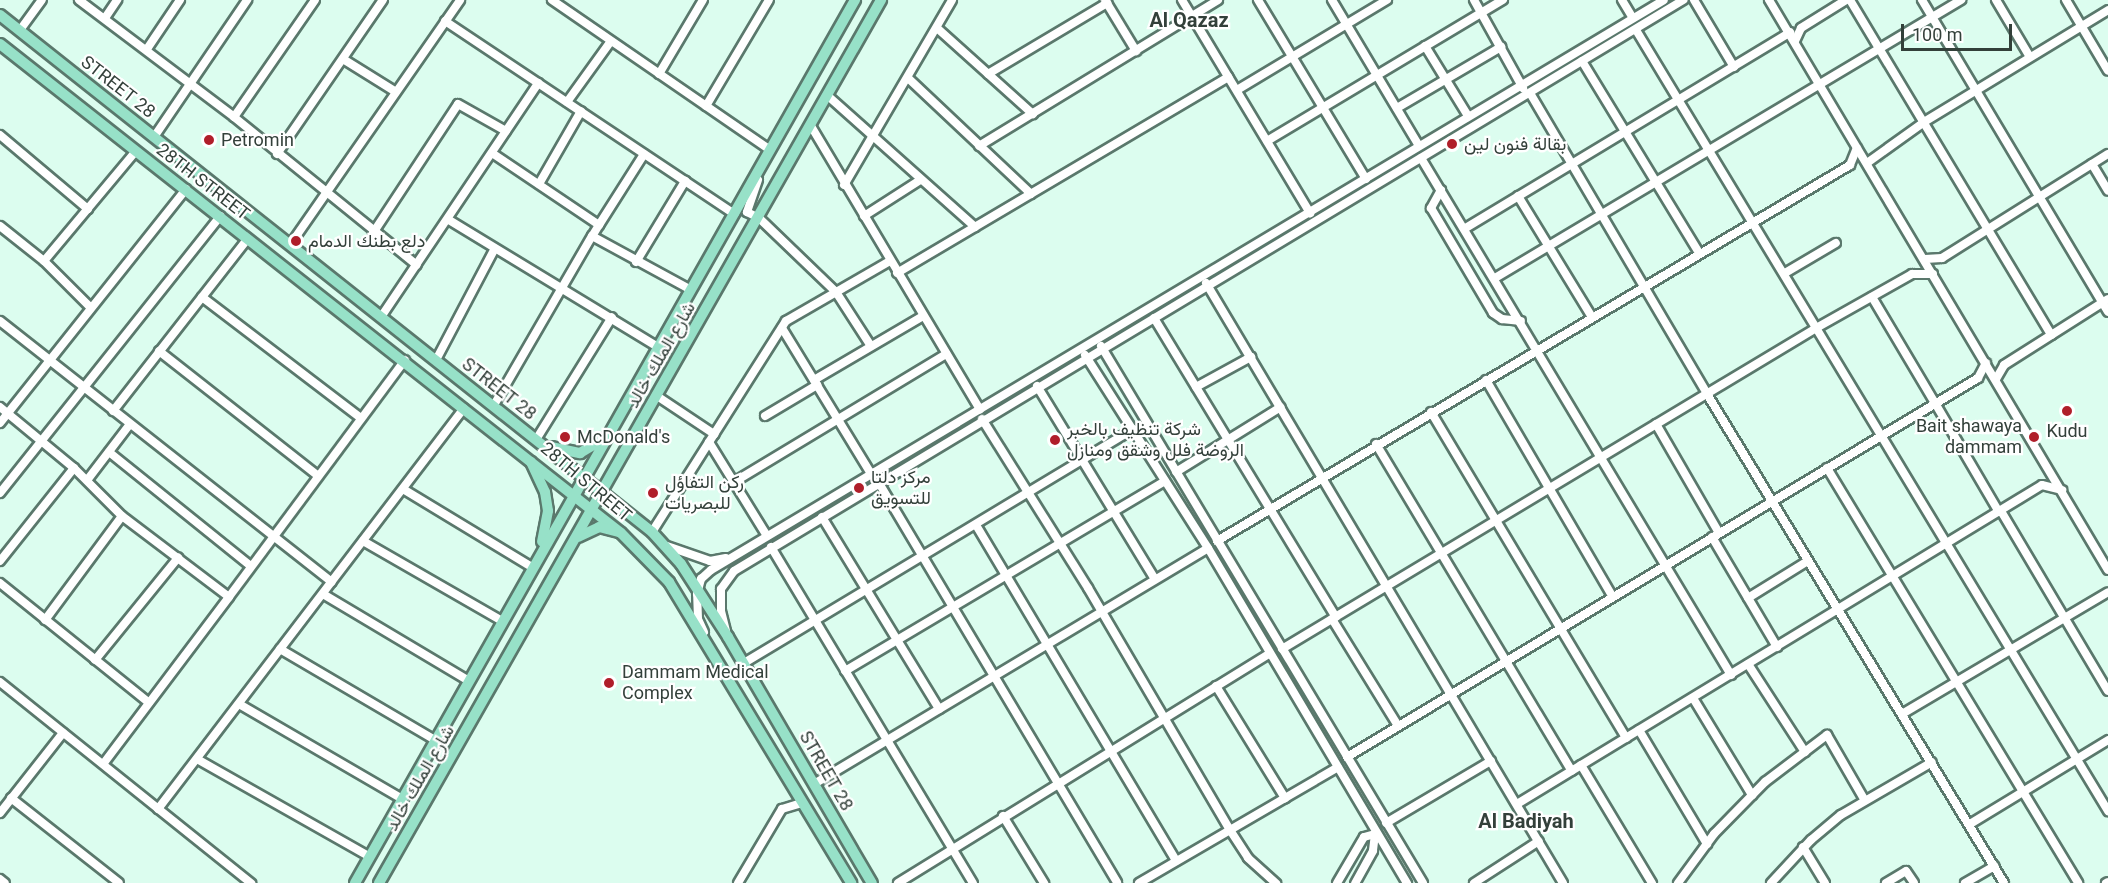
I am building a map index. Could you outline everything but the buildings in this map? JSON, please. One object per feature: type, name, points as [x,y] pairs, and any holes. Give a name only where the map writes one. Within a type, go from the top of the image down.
[{"type":"main road","name":"شارع الملك خالد","points":[[355,883],[574,492],[855,0]]},
{"type":"main road","name":"شارع الملك خالد","points":[[379,883],[881,0]]},
{"type":"main road","name":"STREET 28","points":[[0,15],[652,532],[665,545],[728,637],[872,883]]},
{"type":"main road","name":"28TH STREET","points":[[1,45],[464,408],[524,452],[621,533],[669,582],[851,883]]},
{"type":"main road","points":[[539,441],[580,453],[609,434]]},
{"type":"main road","points":[[524,452],[539,474],[548,511],[539,555]]},
{"type":"main road","points":[[614,470],[610,482],[622,507]]},
{"type":"main road","points":[[576,539],[599,527],[621,533]]},
{"type":"street","points":[[20,30],[42,0]]},
{"type":"street","points":[[79,0],[147,49],[234,117],[373,233],[417,265]]},
{"type":"street","points":[[105,18],[117,0]]},
{"type":"street","points":[[147,49],[180,0]]},
{"type":"street","points":[[154,136],[247,0]]},
{"type":"street","points":[[234,117],[315,0]]},
{"type":"street","points":[[277,154],[383,0]]},
{"type":"street","points":[[290,245],[460,0]]},
{"type":"street","points":[[552,0],[770,150]]},
{"type":"street","points":[[659,74],[703,0]]},
{"type":"street","points":[[844,185],[874,137],[951,0]]},
{"type":"street","points":[[1182,0],[1310,213]]},
{"type":"street","points":[[979,146],[1218,0]]},
{"type":"street","points":[[1258,0],[1321,108],[1366,179]]},
{"type":"street","points":[[1332,0],[1418,144]]},
{"type":"street","points":[[1237,90],[1387,0]]},
{"type":"street","points":[[1474,0],[1524,84],[1522,93],[1510,105]]},
{"type":"street","points":[[1267,141],[1503,0]]},
{"type":"street","points":[[1622,0],[1633,18]]},
{"type":"street","points":[[728,637],[721,610],[721,589],[734,571],[879,483],[981,415],[1084,354],[1203,277],[1366,179],[1418,144],[1664,0]]},
{"type":"street","points":[[1100,344],[1154,318],[1683,0]]},
{"type":"street","points":[[1694,0],[1734,67]]},
{"type":"street","points":[[1769,0],[2062,489],[2108,570]]},
{"type":"street","points":[[1795,41],[1801,28],[1848,0],[1880,48],[2051,335]]},
{"type":"street","points":[[1922,0],[2105,300],[2108,312]]},
{"type":"street","points":[[1495,278],[1961,0]]},
{"type":"street","points":[[1996,0],[2030,57]]},
{"type":"street","points":[[2066,0],[2108,71]]},
{"type":"street","points":[[706,106],[766,1]]},
{"type":"street","points":[[988,74],[1106,2],[1136,51]]},
{"type":"street","points":[[1867,163],[1924,122],[2108,10]]},
{"type":"street","points":[[445,21],[734,214]]},
{"type":"street","points":[[936,28],[1033,114]]},
{"type":"street","points":[[1636,30],[1754,221],[1880,436],[2108,811]]},
{"type":"street","points":[[1464,229],[1790,32]]},
{"type":"street","points":[[567,102],[611,41]]},
{"type":"street","points":[[1425,46],[1468,116]]},
{"type":"street","points":[[1396,108],[1502,47]]},
{"type":"street","points":[[343,58],[396,92]]},
{"type":"street","points":[[1582,62],[1699,253]]},
{"type":"street","points":[[897,273],[1228,76]]},
{"type":"street","points":[[908,78],[1031,194]]},
{"type":"street","points":[[381,317],[448,220],[538,82]]},
{"type":"street","points":[[1530,93],[1645,285],[1707,394],[2004,883]]},
{"type":"street","points":[[828,96],[975,227]]},
{"type":"street","points":[[373,233],[458,104],[506,131]]},
{"type":"street","points":[[539,184],[581,111]]},
{"type":"street","points":[[785,124],[782,139],[755,186],[747,212],[759,218],[836,292],[871,346]]},
{"type":"street","points":[[811,126],[844,185],[1230,830],[1248,858],[1276,883]]},
{"type":"street","points":[[0,135],[88,209]]},
{"type":"street","points":[[1217,541],[1376,444],[1850,165],[1857,148]]},
{"type":"street","points":[[44,261],[136,151]]},
{"type":"street","points":[[492,153],[599,225]]},
{"type":"street","points":[[494,405],[592,236],[644,154]]},
{"type":"street","points":[[1924,259],[1942,258],[2108,154]]},
{"type":"street","points":[[1421,158],[1538,349],[1731,675]]},
{"type":"street","points":[[2092,164],[2108,191]]},
{"type":"street","points":[[864,216],[920,180]]},
{"type":"street","points":[[636,262],[685,181]]},
{"type":"street","points":[[0,423],[186,189]]},
{"type":"street","points":[[1441,190],[1431,208],[1493,313],[1502,319],[1521,321]]},
{"type":"street","points":[[1518,196],[1592,318]]},
{"type":"street","points":[[0,493],[220,216]]},
{"type":"street","points":[[448,220],[494,250],[612,316],[658,347]]},
{"type":"street","points":[[0,226],[44,261],[91,308]]},
{"type":"street","points":[[592,236],[691,290]]},
{"type":"street","points":[[113,411],[248,238]]},
{"type":"street","points":[[1785,273],[1836,243]]},
{"type":"street","points":[[436,360],[494,250]]},
{"type":"street","points":[[652,532],[782,328],[836,292],[890,261]]},
{"type":"street","points":[[1282,649],[1818,327],[1912,274],[1933,274]]},
{"type":"street","points":[[1203,277],[1563,883]]},
{"type":"street","points":[[202,297],[361,418]]},
{"type":"street","points":[[1872,297],[2108,691]]},
{"type":"street","points":[[1996,379],[2004,365],[2105,300]]},
{"type":"street","points":[[539,441],[612,316]]},
{"type":"street","points":[[765,416],[871,346],[923,316]]},
{"type":"street","points":[[1154,318],[1398,726]]},
{"type":"street","points":[[0,321],[332,582]]},
{"type":"street","points":[[782,328],[871,474]]},
{"type":"street","points":[[1100,344],[1423,883]]},
{"type":"street","points":[[159,351],[317,475]]},
{"type":"street","points":[[734,482],[946,354]]},
{"type":"street","points":[[711,650],[698,619],[697,594],[701,579],[735,555],[871,474],[1037,386],[1084,354]]},
{"type":"street","points":[[1084,354],[1208,548],[1338,767],[1375,834],[1407,883]]},
{"type":"street","points":[[1197,389],[1251,358]]},
{"type":"street","points":[[103,765],[317,475],[405,360]]},
{"type":"street","points":[[1347,757],[1977,378],[1986,363]]},
{"type":"street","points":[[1486,380],[1613,597]]},
{"type":"street","points":[[1037,386],[1084,459],[1155,579]]},
{"type":"street","points":[[657,396],[712,438],[734,482],[767,536]]},
{"type":"street","points":[[0,407],[88,479],[122,516],[229,597]]},
{"type":"street","points":[[1176,472],[1281,407]]},
{"type":"street","points":[[158,809],[464,408]]},
{"type":"street","points":[[1431,412],[1626,738]]},
{"type":"street","points":[[88,479],[130,424]]},
{"type":"street","points":[[1656,424],[1748,598],[1777,647]]},
{"type":"street","points":[[744,663],[1133,429]]},
{"type":"street","points":[[1376,444],[1572,771]]},
{"type":"street","points":[[109,452],[251,566]]},
{"type":"street","points":[[0,561],[74,468]]},
{"type":"street","points":[[1827,468],[1895,576],[2078,883]]},
{"type":"street","points":[[845,671],[1165,481]]},
{"type":"street","points":[[879,483],[1117,883]]},
{"type":"street","points":[[1517,804],[2042,485],[2062,489]]},
{"type":"street","points":[[403,489],[532,567]]},
{"type":"street","points":[[45,620],[122,516]]},
{"type":"street","points":[[822,517],[869,588],[939,709]]},
{"type":"street","points":[[976,525],[1176,861]]},
{"type":"street","points":[[363,541],[502,621]]},
{"type":"street","points":[[665,545],[710,561],[735,555]]},
{"type":"street","points":[[771,547],[973,883]]},
{"type":"street","points":[[814,784],[1208,548]]},
{"type":"street","points":[[95,660],[178,558]]},
{"type":"street","points":[[1748,598],[1808,561]]},
{"type":"street","points":[[0,583],[149,703]]},
{"type":"street","points":[[1902,714],[1959,683],[2108,592]]},
{"type":"street","points":[[323,594],[468,681]]},
{"type":"street","points":[[280,649],[435,740]]},
{"type":"street","points":[[898,883],[951,847],[1270,653]]},
{"type":"street","points":[[1748,664],[1805,752]]},
{"type":"street","points":[[0,682],[251,883]]},
{"type":"street","points":[[1216,686],[1285,798]]},
{"type":"street","points":[[1693,698],[1752,795]]},
{"type":"street","points":[[239,704],[402,799]]},
{"type":"street","points":[[1639,730],[1707,844]]},
{"type":"street","points":[[0,813],[63,733]]},
{"type":"street","points":[[1678,883],[1707,844],[1752,795],[1827,735],[1864,799]]},
{"type":"street","points":[[1970,824],[2108,740]]},
{"type":"street","points":[[197,759],[370,857]]},
{"type":"street","points":[[1386,823],[1491,761]]},
{"type":"street","points":[[1771,883],[1803,847],[1864,799],[1932,762]]},
{"type":"street","points":[[1581,765],[1652,883]]},
{"type":"street","points":[[1139,883],[1338,767]]},
{"type":"street","points":[[11,798],[119,883]]},
{"type":"street","points":[[738,883],[782,809],[802,803]]},
{"type":"street","points":[[1003,816],[1044,883]]},
{"type":"street","points":[[1337,883],[1364,837],[1375,834]]},
{"type":"street","points":[[1354,883],[1373,851],[1375,834]]},
{"type":"street","points":[[1474,883],[1539,841]]},
{"type":"street","points":[[1803,847],[1825,883]]},
{"type":"street","points":[[1965,883],[1994,866]]},
{"type":"street","points":[[1886,883],[1906,871],[1914,883]]},
{"type":"street","points":[[0,879],[5,883]]},
{"type":"place","name":"Petromin","points":[[209,140]]},
{"type":"place","name":"بقالة فنون لين","points":[[1452,144]]},
{"type":"place","name":"دلع بطنك الدمام","points":[[296,241]]},
{"type":"place","name":"Kudu","points":[[2067,411]]},
{"type":"place","name":"McDonald's","points":[[565,437]]},
{"type":"place","name":"Bait shawaya dammam","points":[[2034,437]]},
{"type":"place","name":"شركة تنظيف بالخبر الروضة فلل وشقق ومنازل","points":[[1055,440]]},
{"type":"place","name":"مركز دلتا للتسويق","points":[[859,488]]},
{"type":"place","name":"ركن التفاؤل للبصريات","points":[[653,493]]},
{"type":"place","name":"Dammam Medical Complex","points":[[609,683]]},
{"type":"district","name":"Al Qazaz","points":[[1189,20]]},
{"type":"district","name":"Al Badiyah","points":[[1526,821]]}]
